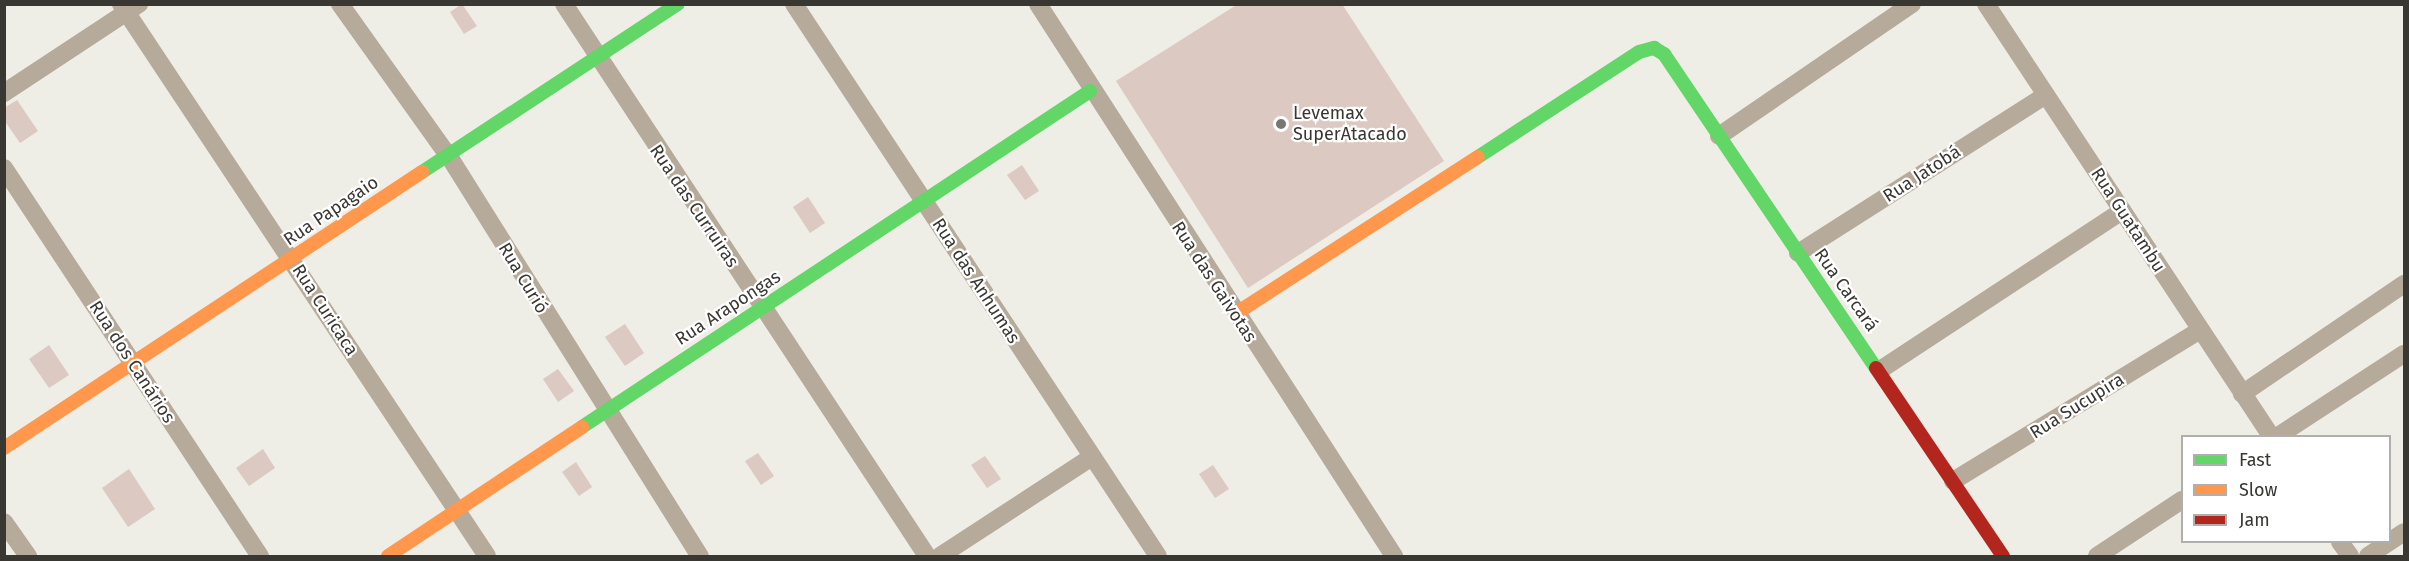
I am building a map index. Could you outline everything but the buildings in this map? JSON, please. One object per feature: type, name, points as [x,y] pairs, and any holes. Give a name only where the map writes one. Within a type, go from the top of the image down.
[{"type":"street","name":"Rua Curió","points":[[340,4],[450,158],[604,411],[700,556]]},
{"type":"street","name":"Rua das Curruiras","points":[[564,4],[596,58],[927,556]]},
{"type":"street","name":"Rua Papagaio","points":[[4,448],[132,362],[450,158],[678,4]]},
{"type":"street","name":"Rua das Anhumas","points":[[794,4],[1158,556]]},
{"type":"street","name":"Rua das Gaivotas","points":[[1038,4],[1090,91],[1394,556]]},
{"type":"street","points":[[1719,136],[1912,4]]},
{"type":"street","name":"Rua Guatambu","points":[[1986,4],[2270,435]]},
{"type":"street","points":[[4,93],[129,8]]},
{"type":"street","name":"Rua Curicaca","points":[[129,8],[487,556]]},
{"type":"street","name":"Rua Carcará","points":[[1235,314],[1639,52],[1654,48],[1664,54],[1880,370],[2003,556]]},
{"type":"street","name":"Rua Arapongas","points":[[388,556],[1090,91]]},
{"type":"street","name":"Rua Jatobá","points":[[1798,253],[2046,95]]},
{"type":"street","name":"Rua dos Canários","points":[[4,168],[260,556]]},
{"type":"street","points":[[1880,370],[2122,211]]},
{"type":"street","points":[[2242,394],[2404,284]]},
{"type":"street","name":"Rua Sucupira","points":[[1953,482],[2200,330]]},
{"type":"street","points":[[2280,435],[2404,354]]},
{"type":"street","points":[[940,556],[1092,457]]},
{"type":"street","points":[[2097,556],[2181,501]]},
{"type":"street","points":[[4,522],[28,556]]},
{"type":"street","points":[[2391,541],[2404,532]]},
{"type":"street","points":[[2341,543],[2350,556]]},
{"type":"street","points":[[2368,556],[2388,543]]},
{"type":"traffic: fast","points":[[422,172],[678,4]]},
{"type":"traffic: fast","points":[[1478,157],[1639,52],[1654,48],[1664,54],[1876,368]]},
{"type":"traffic: fast","points":[[582,427],[1090,91]]},
{"type":"traffic: slow","points":[[1235,314],[1478,157]]},
{"type":"traffic: slow","points":[[4,448],[422,172]]},
{"type":"traffic: slow","points":[[388,556],[582,427]]},
{"type":"traffic: jam","points":[[1876,368],[2003,556]]},
{"type":"place","name":"Levemax SuperAtacado","points":[[1281,124]]}]
